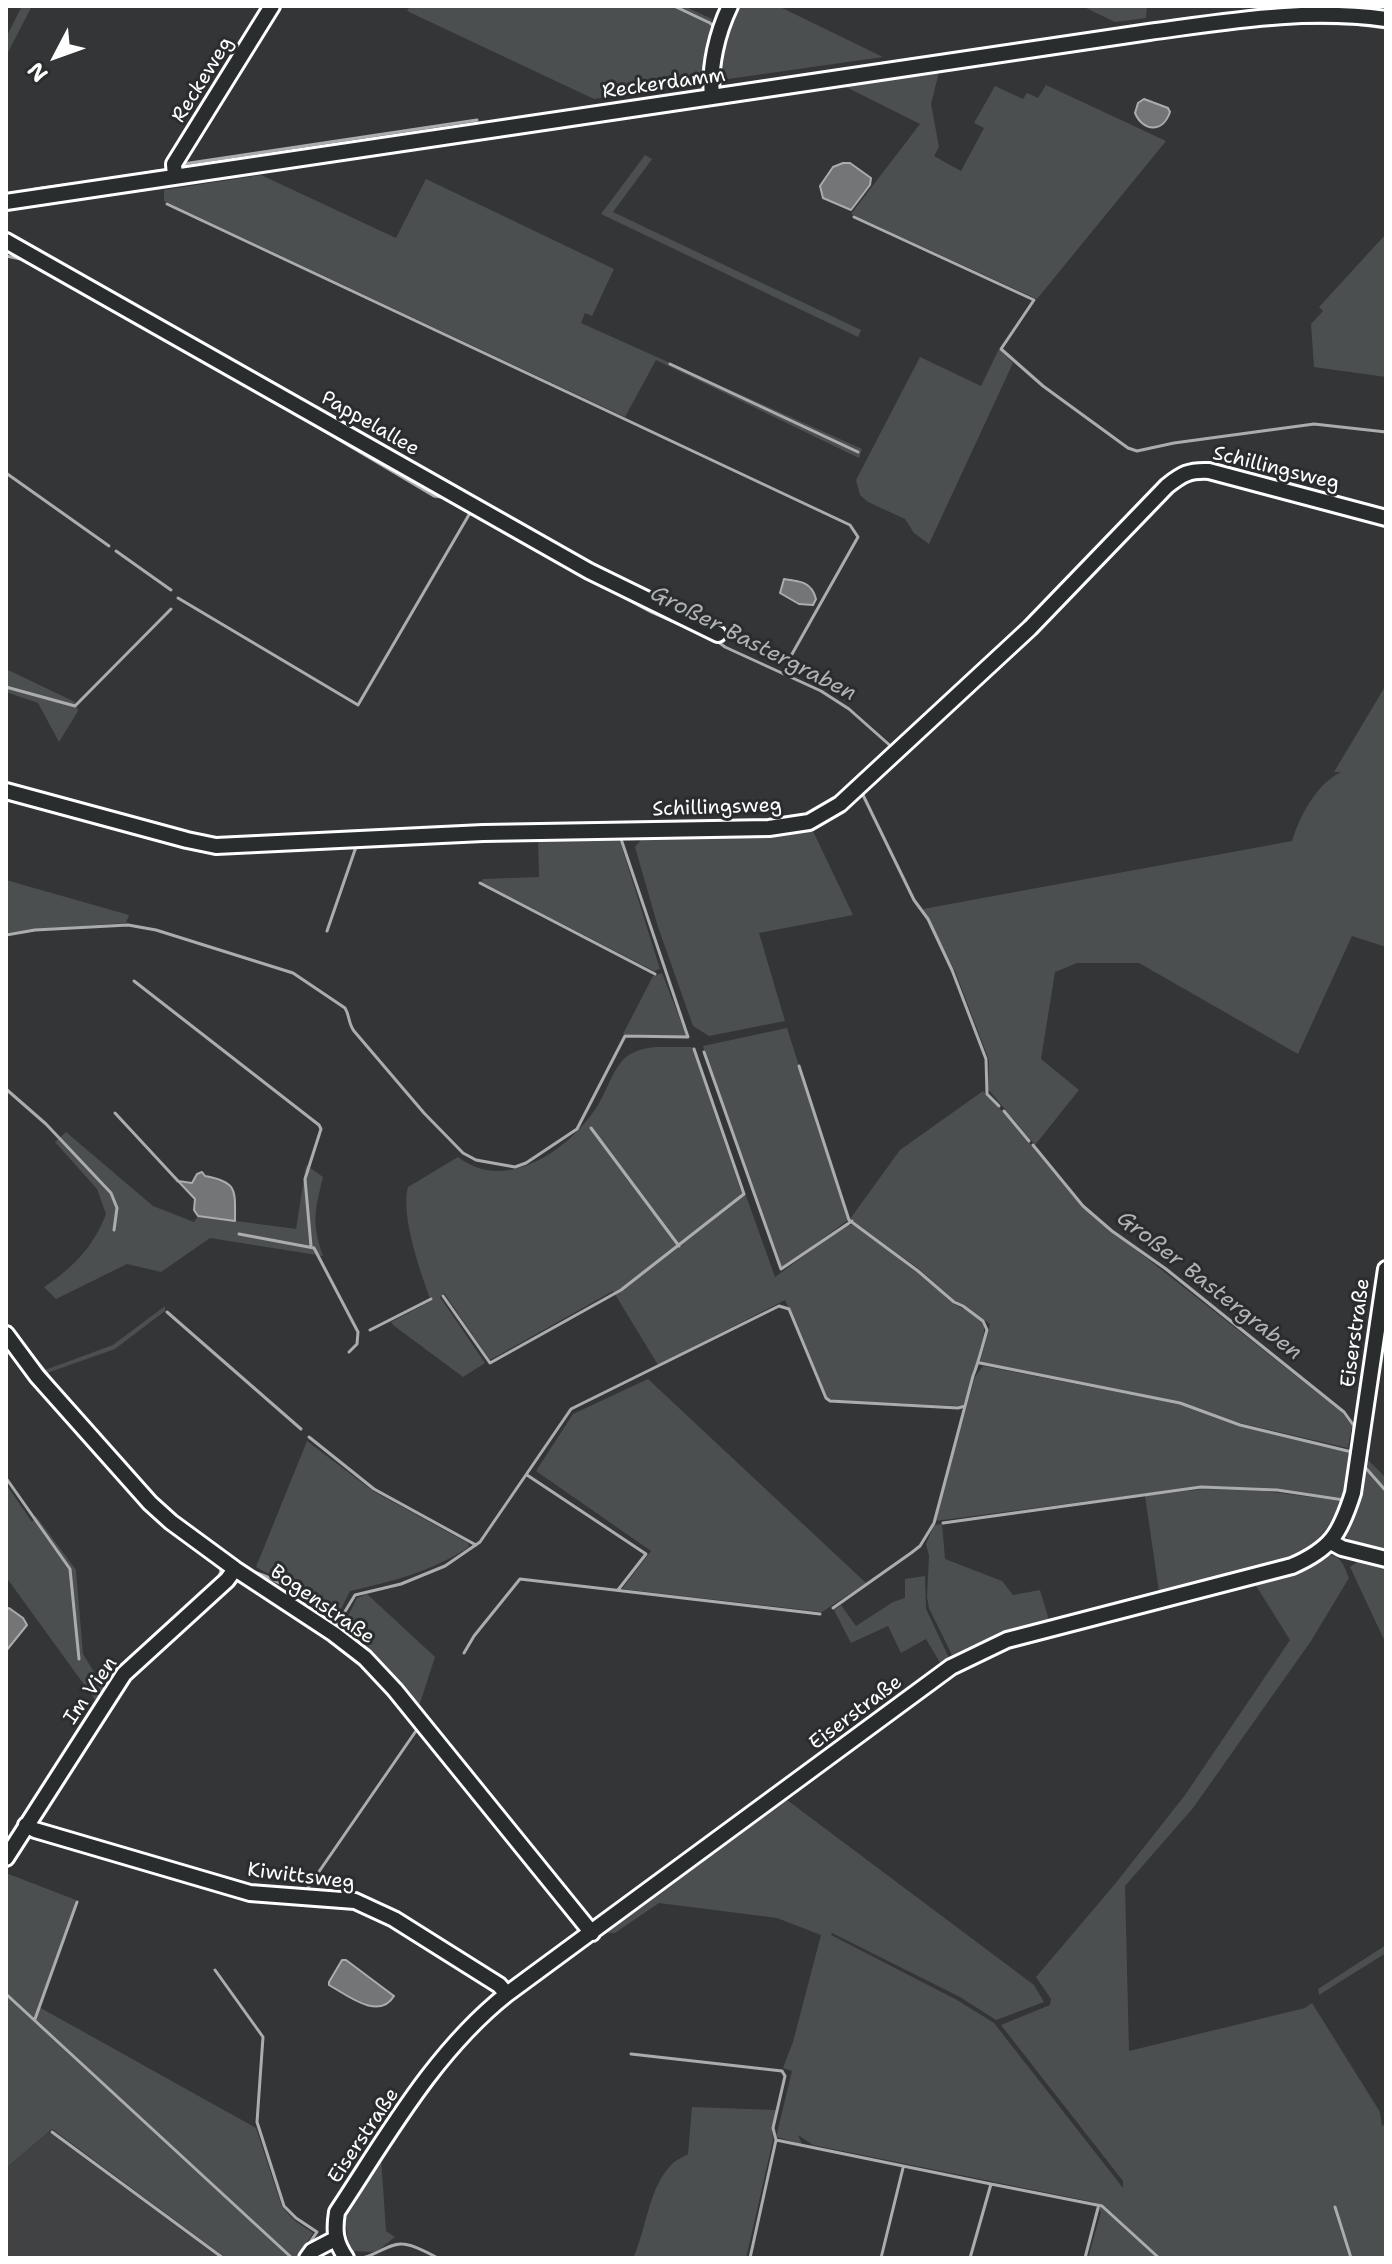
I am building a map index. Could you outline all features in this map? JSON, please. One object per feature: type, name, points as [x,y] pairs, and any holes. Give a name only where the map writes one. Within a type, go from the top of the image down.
[{"type":"street","name":"Reckeweg","points":[[175,177],[174,164],[272,6]]},
{"type":"street","points":[[712,97],[716,43],[730,6]]},
{"type":"street","name":"Reckerdamm","points":[[6,202],[1180,28],[1272,16],[1328,13],[1386,19]]},
{"type":"street","name":"Pappelallee","points":[[6,241],[589,571],[718,634]]},
{"type":"street","name":"Schillingsweg","points":[[6,791],[216,846],[483,833],[796,825],[824,815],[872,777],[1030,628],[1183,473],[1209,471],[1386,518]]},
{"type":"street","name":"Eiserstraße","points":[[335,2239],[337,2212],[426,2078],[459,2038],[507,1994],[951,1667],[974,1653],[1007,1640],[1292,1566],[1315,1556],[1331,1542],[1344,1521],[1353,1493],[1386,1269]]},
{"type":"street","name":"Bogenstraße","points":[[6,1334],[37,1376],[150,1503],[171,1522],[365,1658],[395,1690],[592,1933]]},
{"type":"street","points":[[1331,1542],[1342,1548],[1386,1559]]},
{"type":"street","name":"Im Vien","points":[[6,1858],[124,1674],[227,1580],[235,1569]]},
{"type":"street","name":"Kiwittsweg","points":[[26,1825],[250,1893],[355,1901],[394,1919],[499,1985],[507,1994]]},
{"type":"street","points":[[307,2258],[312,2251],[335,2239],[346,2258]]},
{"type":"shaded area","points":[[22,6],[32,6],[6,56],[6,38]]},
{"type":"shaded area","points":[[410,6],[684,6],[712,19],[702,83],[594,99],[407,11]]},
{"type":"shaded area","points":[[733,6],[778,6],[883,57],[714,81]]},
{"type":"shaded area","points":[[1082,6],[1147,6],[1146,18],[1115,22]]},
{"type":"shaded area","points":[[939,72],[931,104],[939,147],[934,156],[961,171],[984,128],[974,123],[995,86],[1023,99],[1027,93],[1038,98],[1046,85],[1166,141],[1037,299],[851,214],[920,124],[844,86]]},
{"type":"shaded area","points":[[1144,99],[1168,108],[1170,112],[1163,124],[1148,127],[1139,119],[1135,113],[1138,103]]},
{"type":"shaded area","points":[[645,155],[652,159],[613,212],[861,330],[858,337],[601,214]]},
{"type":"shaded area","points":[[850,163],[871,178],[870,185],[851,210],[823,198],[820,186],[833,167]]},
{"type":"shaded area","points":[[261,175],[396,238],[426,179],[614,269],[592,316],[585,313],[581,323],[862,449],[859,458],[656,360],[625,417],[164,201],[164,190]]},
{"type":"shaded area","points":[[1386,234],[1386,377],[1314,367],[1311,324],[1323,311],[1319,307]]},
{"type":"shaded area","points":[[999,349],[1013,363],[929,544],[914,533],[905,519],[868,502],[860,495],[856,480],[920,357],[981,386]]},
{"type":"shaded area","points":[[784,579],[808,586],[816,599],[813,605],[799,604],[780,593]]},
{"type":"shaded area","points":[[6,669],[75,702],[78,711],[59,742],[38,703],[6,692]]},
{"type":"shaded area","points":[[1386,685],[1386,947],[1352,936],[1298,1054],[1139,963],[1077,963],[1055,972],[1041,1059],[1079,1090],[1035,1145],[988,1089],[989,1060],[955,971],[923,909],[1292,841],[1310,802],[1324,784],[1341,772],[1334,772]]},
{"type":"shaded area","points":[[811,827],[853,915],[759,933],[785,1021],[709,1036],[693,1026],[658,927],[635,847],[643,837],[769,835]]},
{"type":"shaded area","points":[[619,838],[660,969],[654,971],[481,882],[483,879],[539,877],[538,840]]},
{"type":"shaded area","points":[[6,880],[129,915],[126,923],[6,933]]},
{"type":"shaded area","points":[[662,973],[687,1037],[623,1034],[653,976]]},
{"type":"shaded area","points":[[787,1028],[848,1220],[784,1267],[780,1266],[703,1046]]},
{"type":"shaded area","points":[[656,1047],[692,1047],[741,1191],[745,1193],[775,1277],[846,1225],[853,1225],[914,1268],[950,1301],[982,1322],[984,1332],[980,1351],[964,1404],[830,1400],[785,1300],[658,1365],[613,1291],[490,1360],[444,1293],[440,1297],[485,1363],[463,1377],[393,1325],[391,1322],[431,1301],[409,1228],[408,1187],[458,1157],[477,1167],[497,1171],[517,1169],[536,1161],[572,1137],[586,1121],[622,1061],[638,1051]]},
{"type":"shaded area","points":[[983,1091],[1011,1120],[1083,1208],[1342,1412],[1352,1426],[1348,1448],[1240,1423],[1181,1402],[980,1362],[990,1324],[850,1219],[900,1150]]},
{"type":"shaded area","points":[[66,1132],[153,1206],[194,1222],[198,1216],[296,1229],[306,1165],[323,1177],[316,1216],[323,1256],[210,1238],[161,1272],[127,1264],[56,1299],[44,1287],[81,1255],[106,1214],[97,1189],[55,1142]]},
{"type":"shaded area","points":[[202,1172],[205,1176],[224,1181],[232,1189],[235,1221],[198,1216],[194,1210],[195,1199],[178,1181],[192,1183]]},
{"type":"shaded area","points":[[165,1306],[165,1311],[115,1349],[47,1373],[45,1370],[113,1345]]},
{"type":"shaded area","points":[[983,1366],[1179,1404],[1239,1426],[1347,1451],[1350,1453],[1343,1498],[1266,1488],[1204,1486],[935,1521],[975,1377]]},
{"type":"shaded area","points":[[648,1379],[866,1583],[822,1612],[622,1589],[651,1551],[536,1471],[573,1414]]},
{"type":"shaded area","points":[[307,1441],[373,1491],[468,1543],[469,1547],[411,1575],[350,1591],[336,1619],[295,1588],[256,1567]]},
{"type":"shaded area","points":[[1366,1458],[1386,1478],[1386,1552],[1356,1545],[1345,1536],[1357,1509]]},
{"type":"shaded area","points":[[6,1484],[32,1522],[36,1516],[76,1570],[83,1654],[104,1688],[96,1701],[6,1577]]},
{"type":"shaded area","points":[[1204,1489],[1264,1491],[1342,1501],[1321,1536],[1288,1559],[1159,1592],[1145,1496]]},
{"type":"shaded area","points":[[942,1524],[945,1559],[1002,1581],[1013,1595],[1040,1590],[1049,1620],[998,1634],[952,1655],[929,1608],[927,1597],[929,1556],[926,1544],[934,1525]]},
{"type":"shaded area","points":[[1329,1555],[1340,1560],[1349,1578],[1311,1641],[1193,1808],[1125,1886],[1129,2051],[1305,2008],[1312,2003],[1380,2112],[1382,2126],[1386,2124],[1386,2258],[1352,2258],[1333,2207],[1349,2258],[1088,2258],[1101,2212],[1093,2202],[813,2145],[798,2135],[802,2144],[776,2137],[792,2071],[783,2068],[793,2042],[821,1935],[777,1918],[659,1903],[615,1933],[604,1933],[787,1800],[1034,1985],[1044,2002],[996,2020],[960,1997],[831,1935],[957,2000],[994,2023],[1123,2188],[1123,2181],[1001,2025],[1050,2005],[1051,1999],[1036,1977],[1185,1795],[1290,1640],[1255,1584],[1301,1572]]},
{"type":"shaded area","points":[[1360,1560],[1386,1567],[1386,1644],[1350,1567]]},
{"type":"shaded area","points":[[925,1576],[926,1609],[950,1660],[942,1666],[926,1639],[901,1653],[888,1626],[851,1643],[834,1610],[841,1605],[856,1626],[893,1602],[905,1598],[905,1579]]},
{"type":"shaded area","points":[[367,1594],[435,1657],[419,1706],[371,1652],[348,1634],[347,1618],[357,1598]]},
{"type":"shaded area","points":[[9,1608],[27,1625],[6,1651],[6,1610]]},
{"type":"shaded area","points":[[6,1873],[76,1900],[39,2007],[256,2128],[282,2207],[313,2233],[297,2258],[226,2258],[52,2129],[6,2168]]},
{"type":"shaded area","points":[[1386,1945],[1386,1953],[1319,1995],[1318,1989]]},
{"type":"shaded area","points":[[342,1960],[394,1996],[388,2003],[372,2006],[329,1985]]},
{"type":"shaded area","points":[[692,2107],[776,2110],[773,2140],[746,2258],[633,2258],[658,2185],[672,2164],[688,2154]]},
{"type":"shaded area","points":[[49,2132],[220,2258],[6,2258],[6,2168]]},
{"type":"shaded area","points":[[381,2157],[386,2231],[395,2237],[376,2252],[349,2251],[345,2217]]},
{"type":"waterway","points":[[674,6],[710,23],[713,26],[711,37]]},
{"type":"waterway","points":[[1229,14],[1285,6]]},
{"type":"waterway","points":[[1290,23],[1386,28]]},
{"type":"waterway","points":[[1225,30],[1263,25]]},
{"type":"waterway","points":[[679,94],[699,92]]},
{"type":"waterway","points":[[603,106],[646,100]]},
{"type":"waterway","points":[[498,121],[588,108]]},
{"type":"waterway","points":[[183,164],[477,120]]},
{"type":"waterway","points":[[484,123],[489,123]]},
{"type":"waterway","points":[[84,183],[158,171]]},
{"type":"waterway","points":[[35,189],[72,184]]},
{"type":"waterway","points":[[38,204],[149,189]]},
{"type":"waterway","points":[[6,194],[27,191]]},
{"type":"waterway","points":[[167,204],[850,525],[858,537],[787,663],[789,676]]},
{"type":"waterway","points":[[6,209],[20,207]]},
{"type":"waterway","points":[[854,217],[1034,300],[1001,349],[1043,386],[1128,448],[1137,451],[1314,424],[1386,432]]},
{"type":"waterway","name":"Großer Bastergraben","points":[[6,256],[26,260]]},
{"type":"waterway","name":"Großer Bastergraben","points":[[39,268],[92,297]]},
{"type":"waterway","points":[[670,364],[858,452]]},
{"type":"waterway","name":"Großer Bastergraben","points":[[252,388],[434,496],[447,498]]},
{"type":"waterway","points":[[6,473],[109,546]]},
{"type":"waterway","name":"Großer Bastergraben","points":[[467,511],[565,565]]},
{"type":"waterway","points":[[178,598],[358,705],[470,513]]},
{"type":"waterway","points":[[116,551],[171,590]]},
{"type":"waterway","name":"Großer Bastergraben","points":[[596,582],[651,612],[821,691],[849,709],[894,749]]},
{"type":"waterway","points":[[6,687],[75,706],[171,609]]},
{"type":"waterway","name":"Großer Bastergraben","points":[[862,793],[952,970],[986,1059],[987,1094],[999,1106]]},
{"type":"waterway","points":[[6,935],[35,930],[128,925],[156,930],[293,973],[345,1008],[354,1031],[424,1113],[463,1153],[476,1160],[515,1167],[577,1129],[625,1036],[688,1037],[620,836]]},
{"type":"waterway","points":[[327,931],[357,844]]},
{"type":"waterway","points":[[480,883],[655,974]]},
{"type":"waterway","points":[[134,981],[319,1125],[321,1129],[305,1179],[311,1246]]},
{"type":"waterway","points":[[443,1296],[490,1363],[621,1290],[744,1194],[694,1049]]},
{"type":"waterway","points":[[704,1052],[781,1269],[852,1221]]},
{"type":"waterway","points":[[799,1066],[849,1220],[983,1321],[987,1330],[934,1523],[920,1546],[833,1608]]},
{"type":"waterway","points":[[6,1089],[46,1124],[111,1193],[117,1208],[114,1230]]},
{"type":"waterway","name":"Großer Bastergraben","points":[[1004,1111],[1029,1141]]},
{"type":"waterway","points":[[115,1113],[178,1181]]},
{"type":"waterway","points":[[591,1128],[679,1246]]},
{"type":"waterway","name":"Großer Bastergraben","points":[[1033,1145],[1083,1206],[1112,1231],[1166,1269],[1344,1412],[1354,1426],[1351,1460]]},
{"type":"waterway","points":[[239,1234],[314,1248],[358,1332],[357,1344],[349,1352]]},
{"type":"waterway","points":[[370,1330],[431,1299]]},
{"type":"waterway","points":[[254,1572],[288,1587],[338,1623],[355,1595],[401,1584],[445,1566],[480,1542],[571,1409],[779,1306],[789,1309],[826,1398],[830,1401],[965,1406]]},
{"type":"waterway","points":[[167,1312],[301,1429]]},
{"type":"waterway","points":[[11,1329],[71,1404]]},
{"type":"waterway","points":[[980,1363],[1180,1403],[1240,1425],[1352,1452]]},
{"type":"waterway","points":[[309,1437],[374,1489],[476,1545]]},
{"type":"waterway","name":"Großer Bastergraben","points":[[1364,1466],[1386,1491]]},
{"type":"waterway","points":[[527,1475],[646,1554],[618,1590]]},
{"type":"waterway","points":[[943,1523],[1201,1487],[1277,1490],[1344,1500],[1348,1477]]},
{"type":"waterway","points":[[6,1478],[70,1569],[79,1659]]},
{"type":"waterway","points":[[232,1558],[244,1566]]},
{"type":"waterway","points":[[218,1581],[219,1565]]},
{"type":"waterway","points":[[464,1653],[520,1579],[820,1614]]},
{"type":"waterway","points":[[307,1889],[418,1728]]},
{"type":"waterway","points":[[35,2019],[77,1902]]},
{"type":"waterway","points":[[215,1970],[263,2037],[257,2122],[284,2206],[317,2232],[306,2248]]},
{"type":"waterway","points":[[6,1994],[292,2258]]},
{"type":"waterway","points":[[631,2054],[782,2071],[785,2076],[773,2128],[776,2140],[750,2258]]},
{"type":"waterway","points":[[52,2132],[223,2258]]},
{"type":"waterway","points":[[776,2140],[991,2184],[970,2258]]},
{"type":"waterway","points":[[881,2258],[903,2168]]},
{"type":"waterway","points":[[991,2184],[1102,2206],[1159,2258]]},
{"type":"waterway","points":[[1335,2207],[1351,2258]]},
{"type":"waterway","points":[[1085,2258],[1098,2208]]},
{"type":"waterway","points":[[360,2258],[402,2244],[438,2258]]}]
